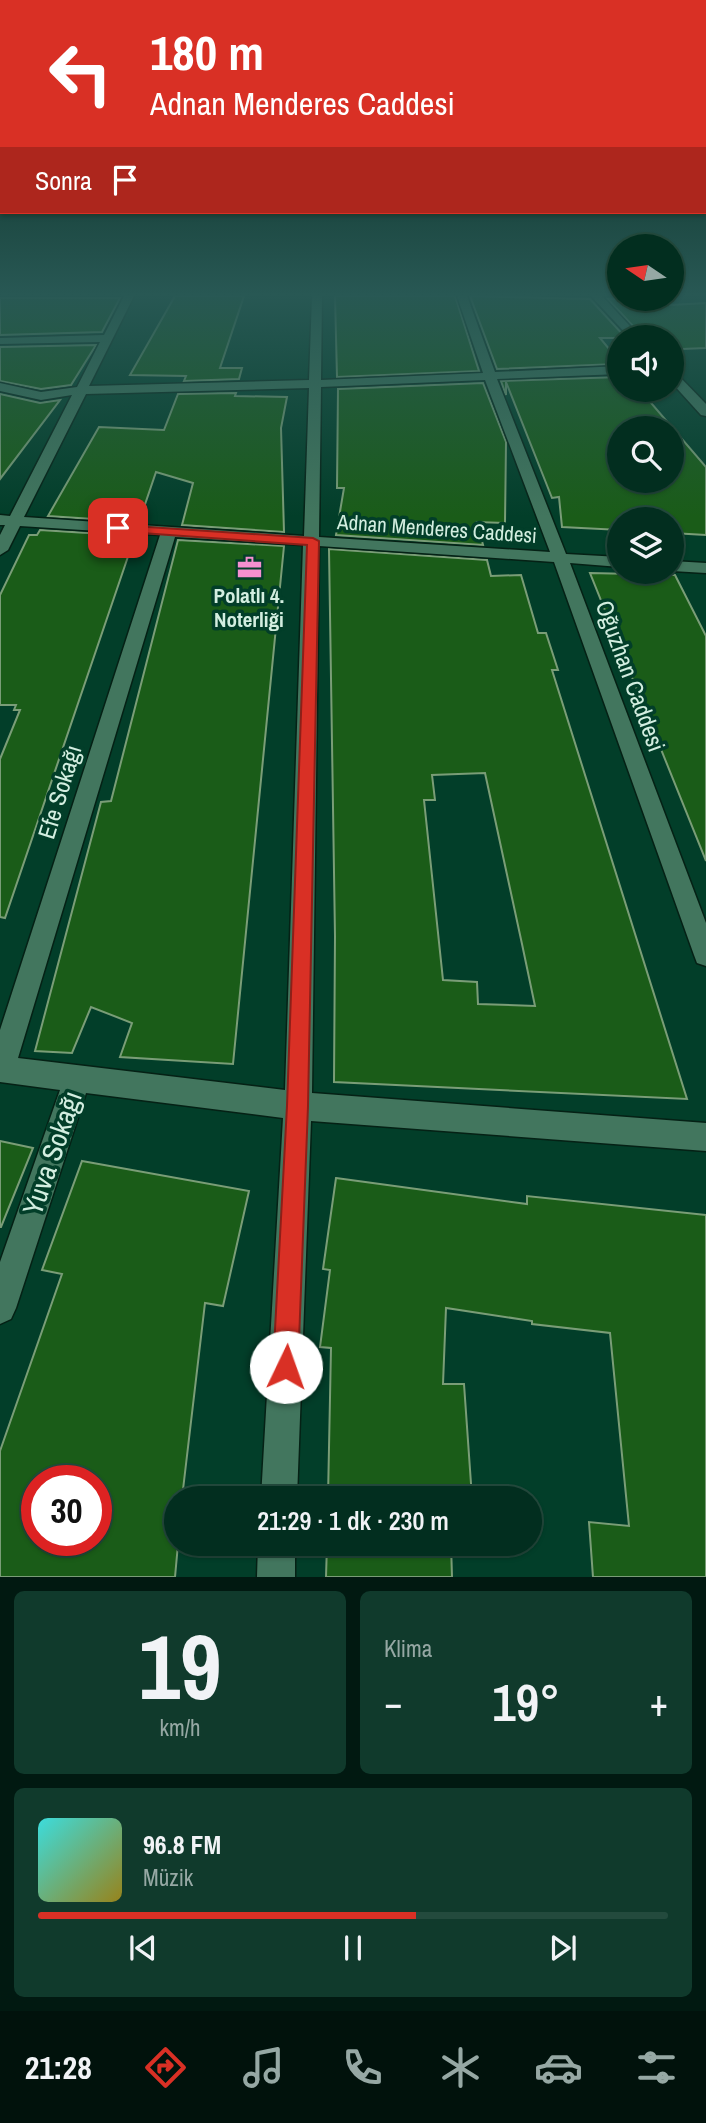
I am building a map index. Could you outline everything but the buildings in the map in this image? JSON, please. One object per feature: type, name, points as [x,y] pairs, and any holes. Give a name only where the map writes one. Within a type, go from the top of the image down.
[{"type":"street","points":[[0,550],[7,521],[92,370]]},
{"type":"street","points":[[280,1486],[298,1106],[315,370]]},
{"type":"street","name":"Oğuzhan Caddesi","points":[[488,370],[706,955]]},
{"type":"street","points":[[0,387],[41,396],[82,390],[315,384],[607,371]]},
{"type":"street","points":[[684,389],[706,412]]},
{"type":"street","name":"Adnan Menderes Caddesi","points":[[7,521],[607,561]]},
{"type":"street","name":"Efe Sokağı","points":[[0,1069],[169,532]]},
{"type":"street","points":[[684,567],[706,568]]},
{"type":"street","points":[[0,1069],[298,1106],[706,1136]]},
{"type":"street","name":"Yuva Sokağı","points":[[0,1308],[77,1079]]},
{"type":"street","points":[[276,1577],[277,1556]]},
{"type":"place","name":"Polatlı 4. Noterliği","points":[[249,567]]},
{"type":"route","points":[[118,528],[313,541],[298,1106],[286,1367]]}]
